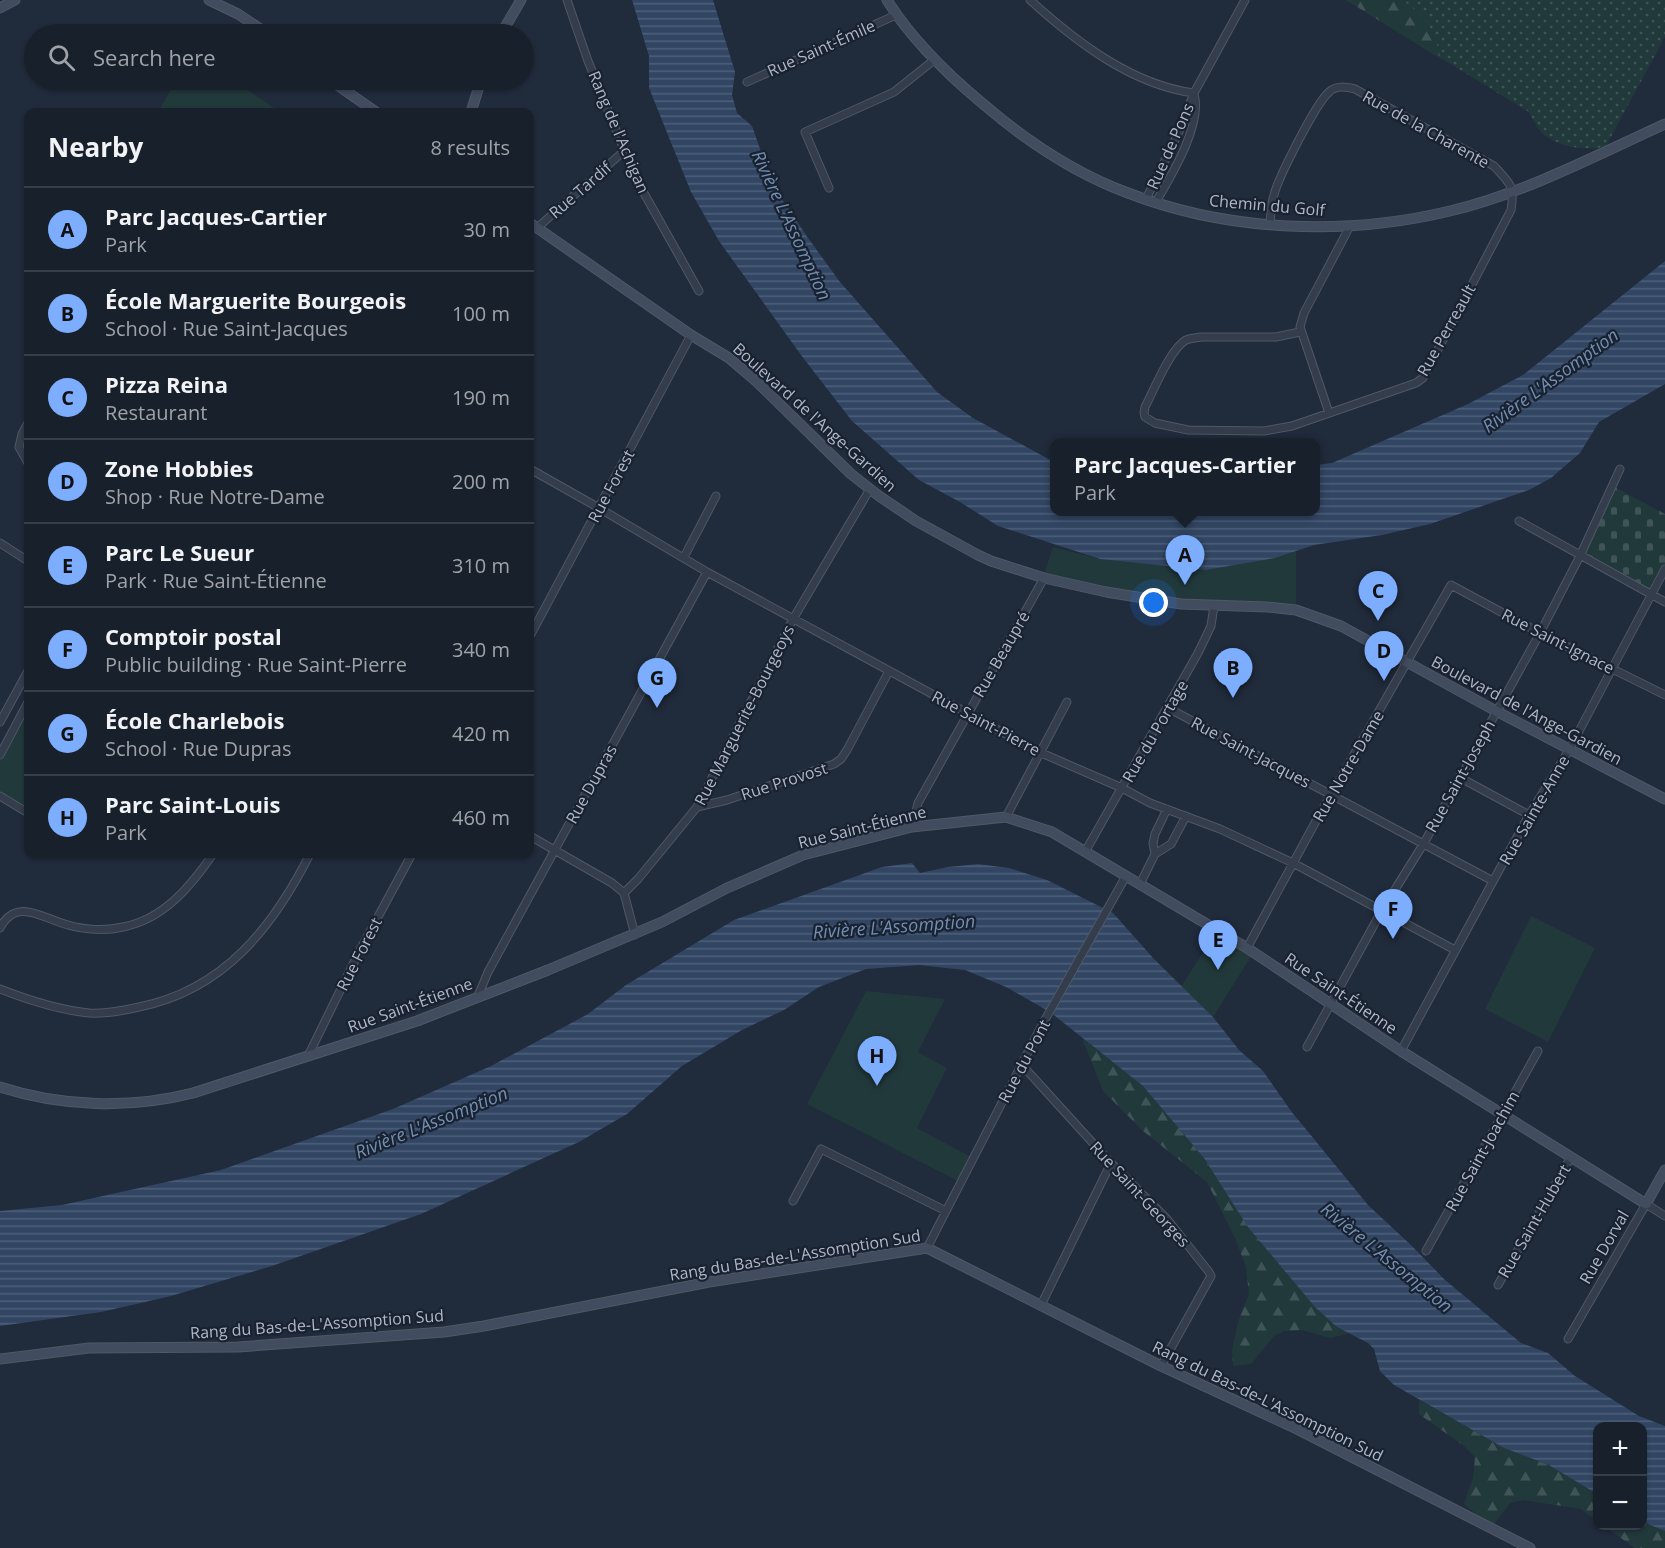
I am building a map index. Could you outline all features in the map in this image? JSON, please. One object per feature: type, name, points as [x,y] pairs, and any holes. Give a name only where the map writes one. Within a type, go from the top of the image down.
[{"type":"street","points":[[0,8],[15,0]]},
{"type":"street","points":[[209,0],[253,24]]},
{"type":"street","points":[[507,24],[521,0]]},
{"type":"street","name":"Rang de l'Achigan","points":[[567,0],[636,179],[699,291]]},
{"type":"street","name":"Chemin du Golf","points":[[886,0],[934,60],[1023,137],[1099,180],[1146,199],[1203,215],[1292,226],[1350,226],[1402,221],[1514,192],[1665,124]]},
{"type":"street","points":[[1030,0],[1070,34],[1122,67],[1146,79],[1180,91],[1194,93]]},
{"type":"street","name":"Rue de Pons","points":[[1146,199],[1178,134],[1194,93],[1245,0]]},
{"type":"street","name":"Rue Saint-Émile","points":[[747,82],[896,15]]},
{"type":"street","points":[[829,188],[805,132],[894,92],[934,60]]},
{"type":"street","name":"Rue de la Charente","points":[[1270,224],[1273,197],[1279,179],[1320,102],[1330,90],[1342,86],[1355,89],[1494,166],[1509,182],[1514,192]]},
{"type":"street","points":[[344,90],[370,108]]},
{"type":"street","points":[[472,108],[478,90]]},
{"type":"street","name":"Rue de Pons","points":[[1156,202],[1192,132],[1197,112],[1194,93]]},
{"type":"street","name":"Rue Tardif","points":[[534,225],[624,151]]},
{"type":"street","name":"Rue Perreault","points":[[1300,332],[1276,337],[1188,339],[1173,355],[1144,413],[1145,417],[1155,423],[1188,430],[1277,429],[1416,383],[1423,378],[1511,210],[1514,192]]},
{"type":"street","points":[[1329,413],[1300,332],[1304,313],[1350,226]]},
{"type":"street","name":"Boulevard de l'Ange-Gardien","points":[[534,227],[691,335],[729,358],[870,489],[916,521],[978,555],[1044,578],[1106,592],[1182,604],[1296,609],[1341,626],[1407,664],[1665,799]]},
{"type":"street","name":"Rue Forest","points":[[534,629],[691,335]]},
{"type":"street","points":[[24,430],[19,447],[24,456]]},
{"type":"street","name":"Rue Saint-Joseph","points":[[1307,1047],[1381,912],[1424,843],[1540,633],[1580,556],[1620,469]]},
{"type":"street","name":"Rue Saint-Pierre","points":[[534,471],[707,572],[1039,753],[1293,863],[1455,950]]},
{"type":"street","name":"Rue Marguerite-Bourgeoys","points":[[624,894],[697,807],[793,619],[870,489]]},
{"type":"street","points":[[684,557],[716,496]]},
{"type":"street","points":[[1519,521],[1665,603]]},
{"type":"street","points":[[0,543],[24,558]]},
{"type":"street","name":"Rue Sainte-Anne","points":[[1401,1051],[1529,815],[1569,750],[1665,569]]},
{"type":"street","name":"Rue Dupras","points":[[478,996],[488,972],[707,572]]},
{"type":"street","name":"Rue Beaupré","points":[[912,827],[918,803],[1044,578]]},
{"type":"street","name":"Rue Saint-Ignace","points":[[1451,585],[1540,633],[1665,695]]},
{"type":"street","name":"Rue Notre-Dame","points":[[1247,948],[1451,585]]},
{"type":"street","name":"Rue du Portage","points":[[1085,852],[1168,708],[1211,626],[1214,606]]},
{"type":"street","name":"Rue Provost","points":[[697,807],[727,800],[834,764],[847,750],[889,671]]},
{"type":"street","points":[[0,722],[24,678]]},
{"type":"street","points":[[1006,817],[1067,702]]},
{"type":"street","name":"Rue Saint-Jacques","points":[[1168,708],[1493,881]]},
{"type":"street","points":[[0,755],[24,710]]},
{"type":"street","points":[[1459,777],[1529,815]]},
{"type":"street","points":[[0,796],[24,811]]},
{"type":"street","points":[[1155,854],[1153,843],[1155,834],[1167,809]]},
{"type":"street","points":[[1140,884],[1155,854],[1171,844],[1186,816]]},
{"type":"street","name":"Rue Saint-Étienne","points":[[0,1088],[22,1095],[70,1102],[103,1103],[156,1100],[208,1089],[417,1021],[548,970],[635,934],[727,888],[803,855],[912,827],[1006,817],[1052,832],[1247,948],[1401,1051],[1665,1216]]},
{"type":"street","points":[[534,838],[612,883],[624,894],[635,934]]},
{"type":"street","points":[[0,928],[9,916],[18,911],[28,911],[79,927],[107,929],[137,923],[159,913],[180,896],[210,858]]},
{"type":"street","points":[[0,989],[61,1008],[88,1012],[119,1012],[172,999],[216,975],[248,947],[279,908],[308,858]]},
{"type":"street","name":"Rue Forest","points":[[308,1056],[360,950],[410,858]]},
{"type":"street","name":"Rue du Pont","points":[[927,1248],[1042,1025],[1116,890],[1126,876]]},
{"type":"street","name":"Rue Saint-Joachim","points":[[1426,1251],[1538,1051]]},
{"type":"street","name":"Rue Saint-Georges","points":[[1022,1065],[1111,1163],[1167,1219],[1211,1276],[1161,1366]]},
{"type":"street","points":[[793,1201],[821,1149],[946,1211]]},
{"type":"street","name":"Rue Saint-Hubert","points":[[1498,1285],[1571,1157]]},
{"type":"street","points":[[1041,1305],[1111,1163]]},
{"type":"street","name":"Rue Dorval","points":[[1568,1339],[1665,1170]]},
{"type":"street","name":"Rang du Bas-de-L'Assomption Sud","points":[[0,1359],[89,1348],[238,1347],[444,1332],[709,1282],[927,1248],[1161,1366],[1296,1429],[1530,1548]]},
{"type":"green space","points":[[1346,0],[1665,0],[1665,37],[1606,146],[1591,149],[1559,143],[1545,136],[1529,112]]},
{"type":"green space","points":[[1346,0],[1403,0],[1425,18],[1435,37],[1441,59]]},
{"type":"green space","points":[[170,90],[248,90],[274,108],[160,108]]},
{"type":"green space","points":[[1611,485],[1665,514],[1665,569],[1651,595],[1580,556]]},
{"type":"green space","points":[[1053,547],[1100,559],[1275,558],[1296,551],[1296,610],[1214,606],[1043,577]]},
{"type":"green space","points":[[24,710],[24,811],[0,796],[0,755]]},
{"type":"green space","points":[[1531,916],[1595,948],[1548,1042],[1485,1009]]},
{"type":"green space","points":[[1217,930],[1254,952],[1213,1017],[1181,987]]},
{"type":"green space","points":[[866,991],[945,999],[918,1052],[947,1068],[917,1128],[973,1158],[960,1182],[807,1104]]},
{"type":"green space","points":[[1082,1038],[1143,1086],[1204,1158],[1249,1227],[1337,1327],[1349,1333],[1331,1338],[1302,1330],[1284,1331],[1274,1336],[1251,1364],[1233,1366],[1232,1350],[1238,1322],[1249,1294],[1246,1268],[1236,1240],[1207,1182],[1143,1131],[1103,1091]]},
{"type":"green space","points":[[1419,1400],[1504,1448],[1549,1465],[1593,1492],[1593,1518],[1581,1509],[1523,1500],[1510,1503],[1492,1527],[1464,1504],[1473,1478],[1475,1457],[1464,1446],[1419,1414]]},
{"type":"green space","points":[[1647,1524],[1665,1531],[1665,1548],[1635,1548],[1610,1530],[1647,1530]]},
{"type":"water","name":"Rivière L'Assomption","points":[[632,0],[713,0],[735,72],[732,95],[737,113],[752,126],[773,186],[840,282],[937,392],[973,418],[1050,460],[1050,516],[1320,516],[1320,464],[1332,463],[1468,404],[1523,375],[1665,261],[1665,384],[1599,422],[1580,453],[1551,478],[1529,490],[1430,524],[1382,535],[1314,545],[1275,558],[1206,570],[1100,559],[998,526],[919,480],[852,421],[719,241],[691,192],[649,88],[649,56]]},
{"type":"water","name":"Rivière L'Assomption","points":[[912,863],[920,873],[978,864],[1009,868],[1047,880],[1113,913],[1154,959],[1213,1017],[1239,1050],[1263,1071],[1291,1111],[1368,1205],[1445,1280],[1521,1343],[1548,1353],[1575,1376],[1639,1416],[1665,1426],[1665,1531],[1647,1524],[1647,1422],[1593,1422],[1593,1492],[1549,1465],[1504,1448],[1394,1385],[1380,1371],[1374,1349],[1368,1343],[1337,1327],[1315,1307],[1248,1227],[1204,1158],[1143,1086],[1050,1012],[1006,987],[965,970],[919,965],[866,969],[819,987],[784,1010],[742,1030],[682,1066],[627,1114],[579,1142],[421,1214],[272,1266],[171,1296],[101,1312],[0,1326],[0,1211],[62,1205],[221,1170],[393,1109],[491,1066],[588,1014],[626,985],[734,920],[882,867]]},
{"type":"place","name":"Parc Jacques-Cartier","points":[[1185,585]]},
{"type":"place","name":"Pizza Reina","points":[[1378,621]]},
{"type":"place","name":"Zone Hobbies","points":[[1384,681]]},
{"type":"place","name":"École Marguerite Bourgeois","points":[[1233,698]]},
{"type":"place","name":"École Charlebois","points":[[657,708]]},
{"type":"place","name":"Comptoir postal","points":[[1393,939]]},
{"type":"place","name":"Parc Le Sueur","points":[[1218,970]]},
{"type":"place","name":"Parc Saint-Louis","points":[[877,1086]]}]
